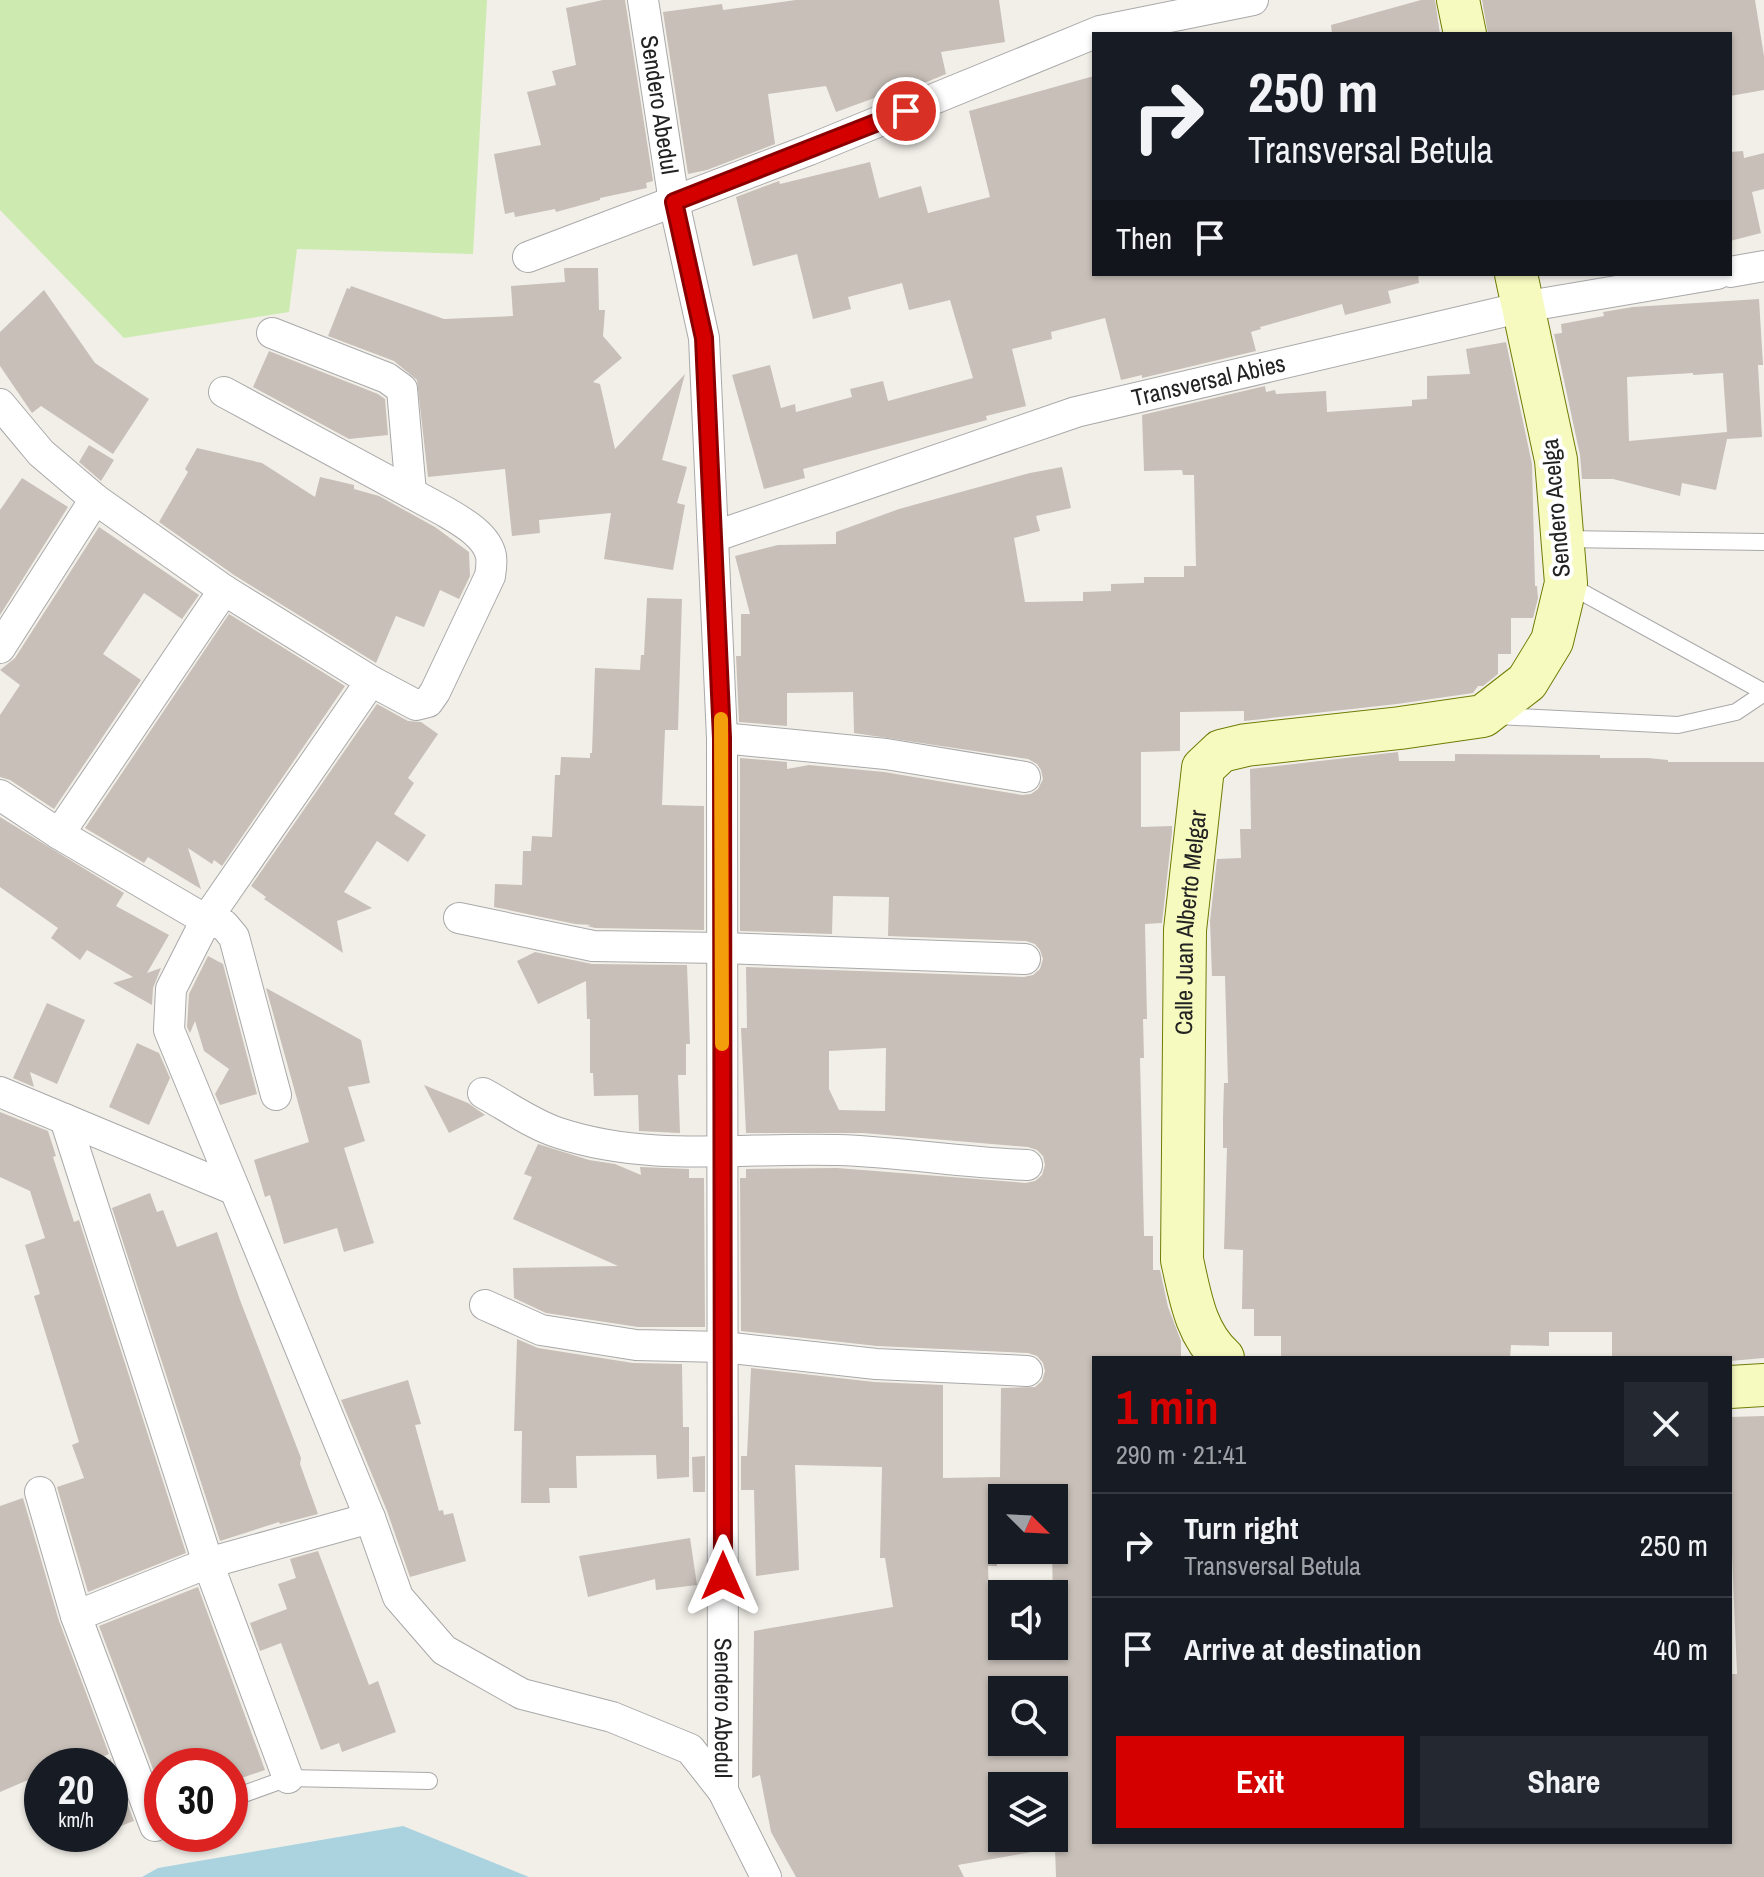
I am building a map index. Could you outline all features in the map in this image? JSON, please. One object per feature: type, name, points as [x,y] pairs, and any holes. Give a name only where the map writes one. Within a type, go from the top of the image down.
[{"type":"street","name":"Sendero Abedul","points":[[643,0],[674,202],[704,338],[722,738],[723,1791]]},
{"type":"street","points":[[1098,32],[1253,0]]},
{"type":"street","points":[[1458,0],[1465,32]]},
{"type":"street","points":[[528,257],[809,150],[1092,34]]},
{"type":"street","points":[[1732,272],[1764,266]]},
{"type":"street","name":"Transversal Abies","points":[[713,537],[1076,412],[1519,290],[1692,276]]},
{"type":"street","name":"Sendero Acelga","points":[[1483,716],[1527,682],[1552,641],[1566,583],[1556,460],[1519,290]]},
{"type":"street","points":[[272,333],[387,378],[402,389],[411,493]]},
{"type":"street","points":[[0,404],[41,453],[95,499],[224,590],[371,681],[416,705],[428,702],[490,576],[491,555],[467,524],[224,392]]},
{"type":"street","points":[[0,648],[95,499]]},
{"type":"street","points":[[59,834],[224,590]]},
{"type":"street","points":[[371,681],[206,920],[171,989],[169,1030],[370,1518],[398,1597],[444,1650],[522,1694],[612,1717],[690,1749],[723,1791],[766,1877]]},
{"type":"street","name":"Calle Juan Alberto Melgar","points":[[1221,1356],[1212,1348],[1194,1313],[1182,1260],[1185,930],[1203,768],[1221,751],[1246,745],[1483,716]]},
{"type":"street","points":[[722,738],[886,754],[1025,777]]},
{"type":"street","points":[[0,795],[59,834],[206,920],[224,925],[234,937],[276,1095]]},
{"type":"street","points":[[459,918],[593,946],[1025,959]]},
{"type":"street","points":[[0,1092],[235,1190]]},
{"type":"street","points":[[483,1093],[556,1133],[616,1147],[722,1153],[835,1149],[1027,1165]]},
{"type":"street","points":[[65,1119],[208,1563],[288,1778]]},
{"type":"street","points":[[485,1305],[541,1330],[636,1345],[723,1347],[876,1364],[1027,1371]]},
{"type":"street","points":[[1732,1387],[1764,1385]]},
{"type":"street","points":[[40,1492],[76,1616],[144,1789]]},
{"type":"street","points":[[76,1616],[208,1563],[370,1518]]},
{"type":"lane","points":[[1564,539],[1764,542]]},
{"type":"lane","points":[[1483,716],[1678,725],[1736,712],[1764,693],[1566,583]]},
{"type":"lane","points":[[248,1792],[288,1778],[429,1781]]},
{"type":"green space","points":[[0,0],[487,0],[473,254],[297,249],[289,312],[124,338],[0,210]]},
{"type":"water","points":[[403,1826],[529,1877],[142,1877],[158,1868]]},
{"type":"building","points":[[603,0],[625,0],[653,181],[646,183],[647,188],[556,212],[555,209],[515,217],[514,212],[505,214],[494,154],[541,145],[527,92],[556,85],[552,71],[576,65],[566,8]]},
{"type":"building","points":[[796,0],[999,0],[1005,42],[941,52],[946,74],[878,102],[877,97],[836,112],[826,86],[768,94],[775,144],[707,170],[688,174],[663,12],[722,4],[723,10]]},
{"type":"building","points":[[1421,0],[1435,0],[1440,32],[1332,32],[1331,25]]},
{"type":"building","points":[[1482,0],[1755,0],[1764,56],[1764,90],[1732,96],[1732,32],[1488,32]]},
{"type":"building","points":[[1092,77],[1092,276],[1418,276],[1419,283],[1388,291],[1391,303],[1345,315],[1342,304],[1260,327],[1251,332],[1256,351],[1142,378],[1142,375],[1121,380],[1105,318],[1051,332],[1052,339],[1012,349],[1026,406],[986,416],[987,420],[803,469],[805,478],[764,489],[732,375],[770,365],[781,408],[795,404],[796,412],[852,397],[850,389],[883,381],[888,401],[973,378],[950,300],[909,310],[902,283],[848,297],[851,309],[813,319],[797,254],[753,266],[736,197],[779,181],[780,184],[870,162],[879,198],[921,186],[928,213],[990,197],[969,111]]},
{"type":"building","points":[[1743,151],[1744,158],[1764,153],[1764,189],[1752,192],[1761,233],[1732,240],[1732,152]]},
{"type":"building","points":[[564,268],[598,268],[599,310],[605,310],[603,336],[622,358],[593,382],[600,384],[615,449],[685,374],[662,460],[687,467],[677,503],[685,505],[673,570],[604,559],[611,513],[539,520],[540,533],[512,536],[505,469],[428,477],[417,380],[394,361],[328,336],[347,288],[351,286],[444,319],[513,316],[511,286],[565,282]]},
{"type":"building","points":[[44,290],[95,363],[149,399],[113,454],[41,406],[32,413],[0,366],[0,332]]},
{"type":"building","points":[[1759,299],[1763,365],[1758,365],[1762,437],[1727,439],[1716,490],[1682,483],[1680,496],[1613,479],[1582,479],[1580,455],[1554,334],[1562,333],[1561,324],[1633,307]],"holes":[[[1723,373],[1727,432],[1629,441],[1627,377]]]},
{"type":"building","points":[[1506,342],[1532,464],[1535,586],[1538,598],[1533,618],[1511,618],[1511,654],[1498,654],[1498,674],[1483,686],[1478,686],[1473,693],[1397,704],[1244,721],[1244,711],[1180,712],[1180,751],[1141,752],[1141,827],[1172,826],[1162,923],[1145,924],[1147,1019],[1143,1019],[1144,1058],[1140,1058],[1144,1236],[1153,1236],[1153,1270],[1160,1270],[1168,1307],[1181,1341],[1181,1356],[1092,1356],[1092,1844],[1732,1844],[1732,1674],[1737,1674],[1732,1555],[1732,1417],[1764,1416],[1764,1877],[1056,1877],[1055,1852],[1068,1852],[1068,1772],[988,1772],[988,1852],[1032,1852],[958,1865],[964,1877],[796,1877],[771,1832],[760,1775],[752,1778],[754,1631],[893,1607],[885,1558],[880,1558],[882,1467],[795,1465],[799,1570],[756,1576],[754,1490],[741,1490],[741,1456],[747,1456],[751,1368],[874,1382],[943,1385],[943,1478],[1000,1477],[1001,1388],[1035,1387],[1042,1381],[1045,1371],[1037,1356],[1028,1353],[877,1346],[741,1331],[740,1178],[746,1178],[746,1169],[837,1168],[1026,1183],[1042,1175],[1045,1165],[1043,1156],[1028,1147],[863,1133],[746,1133],[741,1028],[747,1028],[746,967],[1024,977],[1040,969],[1043,959],[1035,944],[1026,941],[888,936],[889,897],[833,896],[832,934],[740,931],[740,758],[787,762],[787,769],[809,765],[884,772],[1022,795],[1038,789],[1043,779],[1037,764],[1028,759],[854,733],[853,692],[787,693],[787,726],[739,722],[736,656],[741,656],[741,614],[750,614],[735,556],[778,545],[836,544],[836,532],[899,509],[1062,467],[1071,508],[1036,516],[1040,531],[1014,538],[1025,602],[1083,601],[1083,592],[1111,591],[1111,584],[1144,583],[1144,577],[1184,577],[1184,566],[1196,566],[1194,475],[1183,475],[1182,470],[1144,471],[1142,415],[1265,386],[1266,392],[1275,390],[1276,394],[1326,391],[1327,412],[1412,406],[1412,400],[1427,399],[1427,376],[1470,374],[1466,349]],"holes":[[[886,1048],[885,1111],[839,1110],[829,1089],[829,1051]],[[988,1484],[1068,1484],[1068,1564],[1052,1564],[1053,1580],[1068,1580],[1068,1660],[988,1660],[988,1566],[997,1566],[988,1564]]]},
{"type":"building","points":[[269,351],[378,394],[385,399],[388,435],[349,439],[253,387]]},
{"type":"building","points":[[89,445],[114,460],[101,481],[79,462]]},
{"type":"building","points":[[197,448],[262,463],[315,497],[320,477],[354,485],[354,489],[379,496],[435,527],[469,552],[470,576],[459,599],[440,590],[424,627],[396,616],[376,663],[234,575],[159,522],[188,472],[185,469]]},
{"type":"building","points":[[22,478],[68,507],[0,615],[0,510]]},
{"type":"building","points":[[99,527],[199,595],[182,619],[144,593],[103,654],[141,680],[54,809],[10,780],[0,777],[0,715],[20,685],[0,670],[15,658]]},
{"type":"building","points":[[647,598],[682,599],[678,730],[665,730],[662,805],[704,806],[704,930],[595,928],[494,907],[495,884],[522,885],[523,851],[531,851],[532,836],[552,837],[555,775],[560,775],[561,757],[590,758],[595,668],[640,670],[641,655],[644,655]]},
{"type":"building","points":[[229,614],[345,686],[222,866],[214,860],[212,864],[188,848],[201,889],[148,857],[144,863],[85,828]]},
{"type":"building","points":[[377,704],[408,721],[421,722],[438,734],[408,778],[414,783],[394,814],[426,835],[408,862],[377,841],[344,892],[372,908],[337,921],[343,953],[264,899],[266,897],[251,886]]},
{"type":"building","points":[[1398,752],[1399,761],[1455,761],[1455,754],[1600,755],[1600,758],[1648,758],[1668,762],[1764,762],[1764,1358],[1732,1361],[1732,1356],[1612,1356],[1612,1332],[1549,1332],[1549,1346],[1511,1345],[1510,1356],[1281,1356],[1281,1336],[1254,1336],[1254,1309],[1242,1309],[1243,1250],[1224,1249],[1227,1148],[1223,1148],[1223,1117],[1224,1083],[1228,1083],[1225,976],[1212,976],[1210,921],[1217,859],[1241,858],[1240,829],[1251,829],[1250,769]]},
{"type":"building","points":[[0,817],[124,893],[116,906],[169,935],[147,973],[161,968],[153,988],[152,1005],[113,983],[133,977],[87,950],[80,960],[51,938],[58,928],[0,887]]},
{"type":"building","points":[[535,952],[592,964],[687,965],[690,1044],[686,1044],[686,1075],[678,1075],[680,1133],[639,1131],[638,1095],[594,1096],[586,981],[538,1004],[517,961]]},
{"type":"building","points":[[208,956],[223,964],[257,1094],[220,1105],[215,1094],[229,1069],[204,1051],[195,1021],[190,1033],[187,1027],[189,994]]},
{"type":"building","points":[[266,988],[361,1040],[370,1083],[348,1087],[365,1141],[344,1148],[374,1243],[344,1252],[337,1228],[284,1244],[270,1195],[265,1197],[254,1160],[309,1142]]},
{"type":"building","points":[[47,1003],[85,1020],[57,1084],[30,1072],[34,1087],[13,1078]]},
{"type":"building","points":[[137,1043],[159,1053],[170,1078],[149,1125],[109,1107]]},
{"type":"building","points":[[424,1085],[468,1103],[485,1115],[449,1133]]},
{"type":"building","points":[[0,1112],[48,1131],[74,1222],[79,1220],[186,1553],[88,1592],[57,1487],[84,1478],[72,1445],[79,1442],[34,1296],[40,1294],[25,1245],[45,1238],[30,1191],[0,1177]]},
{"type":"building","points":[[538,1144],[589,1160],[615,1164],[641,1175],[640,1167],[689,1169],[689,1178],[704,1178],[705,1327],[638,1327],[546,1313],[514,1298],[513,1268],[618,1266],[513,1219],[532,1177],[524,1174]]},
{"type":"building","points":[[150,1193],[157,1212],[163,1210],[177,1247],[217,1232],[301,1458],[300,1464],[318,1514],[279,1522],[220,1541],[112,1208]]},
{"type":"building","points":[[517,1339],[538,1348],[633,1363],[682,1364],[683,1427],[689,1427],[689,1477],[657,1479],[656,1455],[576,1456],[577,1488],[549,1488],[550,1503],[521,1503],[522,1431],[514,1431]]},
{"type":"building","points":[[408,1380],[421,1424],[415,1425],[439,1511],[443,1510],[444,1515],[453,1513],[466,1561],[410,1577],[387,1511],[341,1400]]},
{"type":"building","points":[[705,1456],[705,1492],[693,1492],[692,1457]]},
{"type":"building","points":[[23,1498],[59,1621],[107,1748],[24,1748],[24,1782],[0,1792],[0,1506]]},
{"type":"building","points":[[690,1538],[697,1585],[656,1590],[655,1579],[588,1597],[579,1556]]},
{"type":"building","points":[[318,1551],[369,1685],[378,1681],[396,1732],[342,1752],[339,1743],[321,1750],[281,1643],[260,1651],[250,1623],[287,1609],[278,1584],[296,1578],[290,1559]]},
{"type":"building","points":[[198,1587],[265,1770],[248,1776],[248,1748],[145,1748],[99,1626]]},
{"type":"building","points":[[128,1805],[134,1821],[128,1823]]},
{"type":"slow traffic","points":[[721,719],[722,1044]]},
{"type":"route","points":[[723,1576],[722,738],[704,338],[674,202],[906,111]]}]
